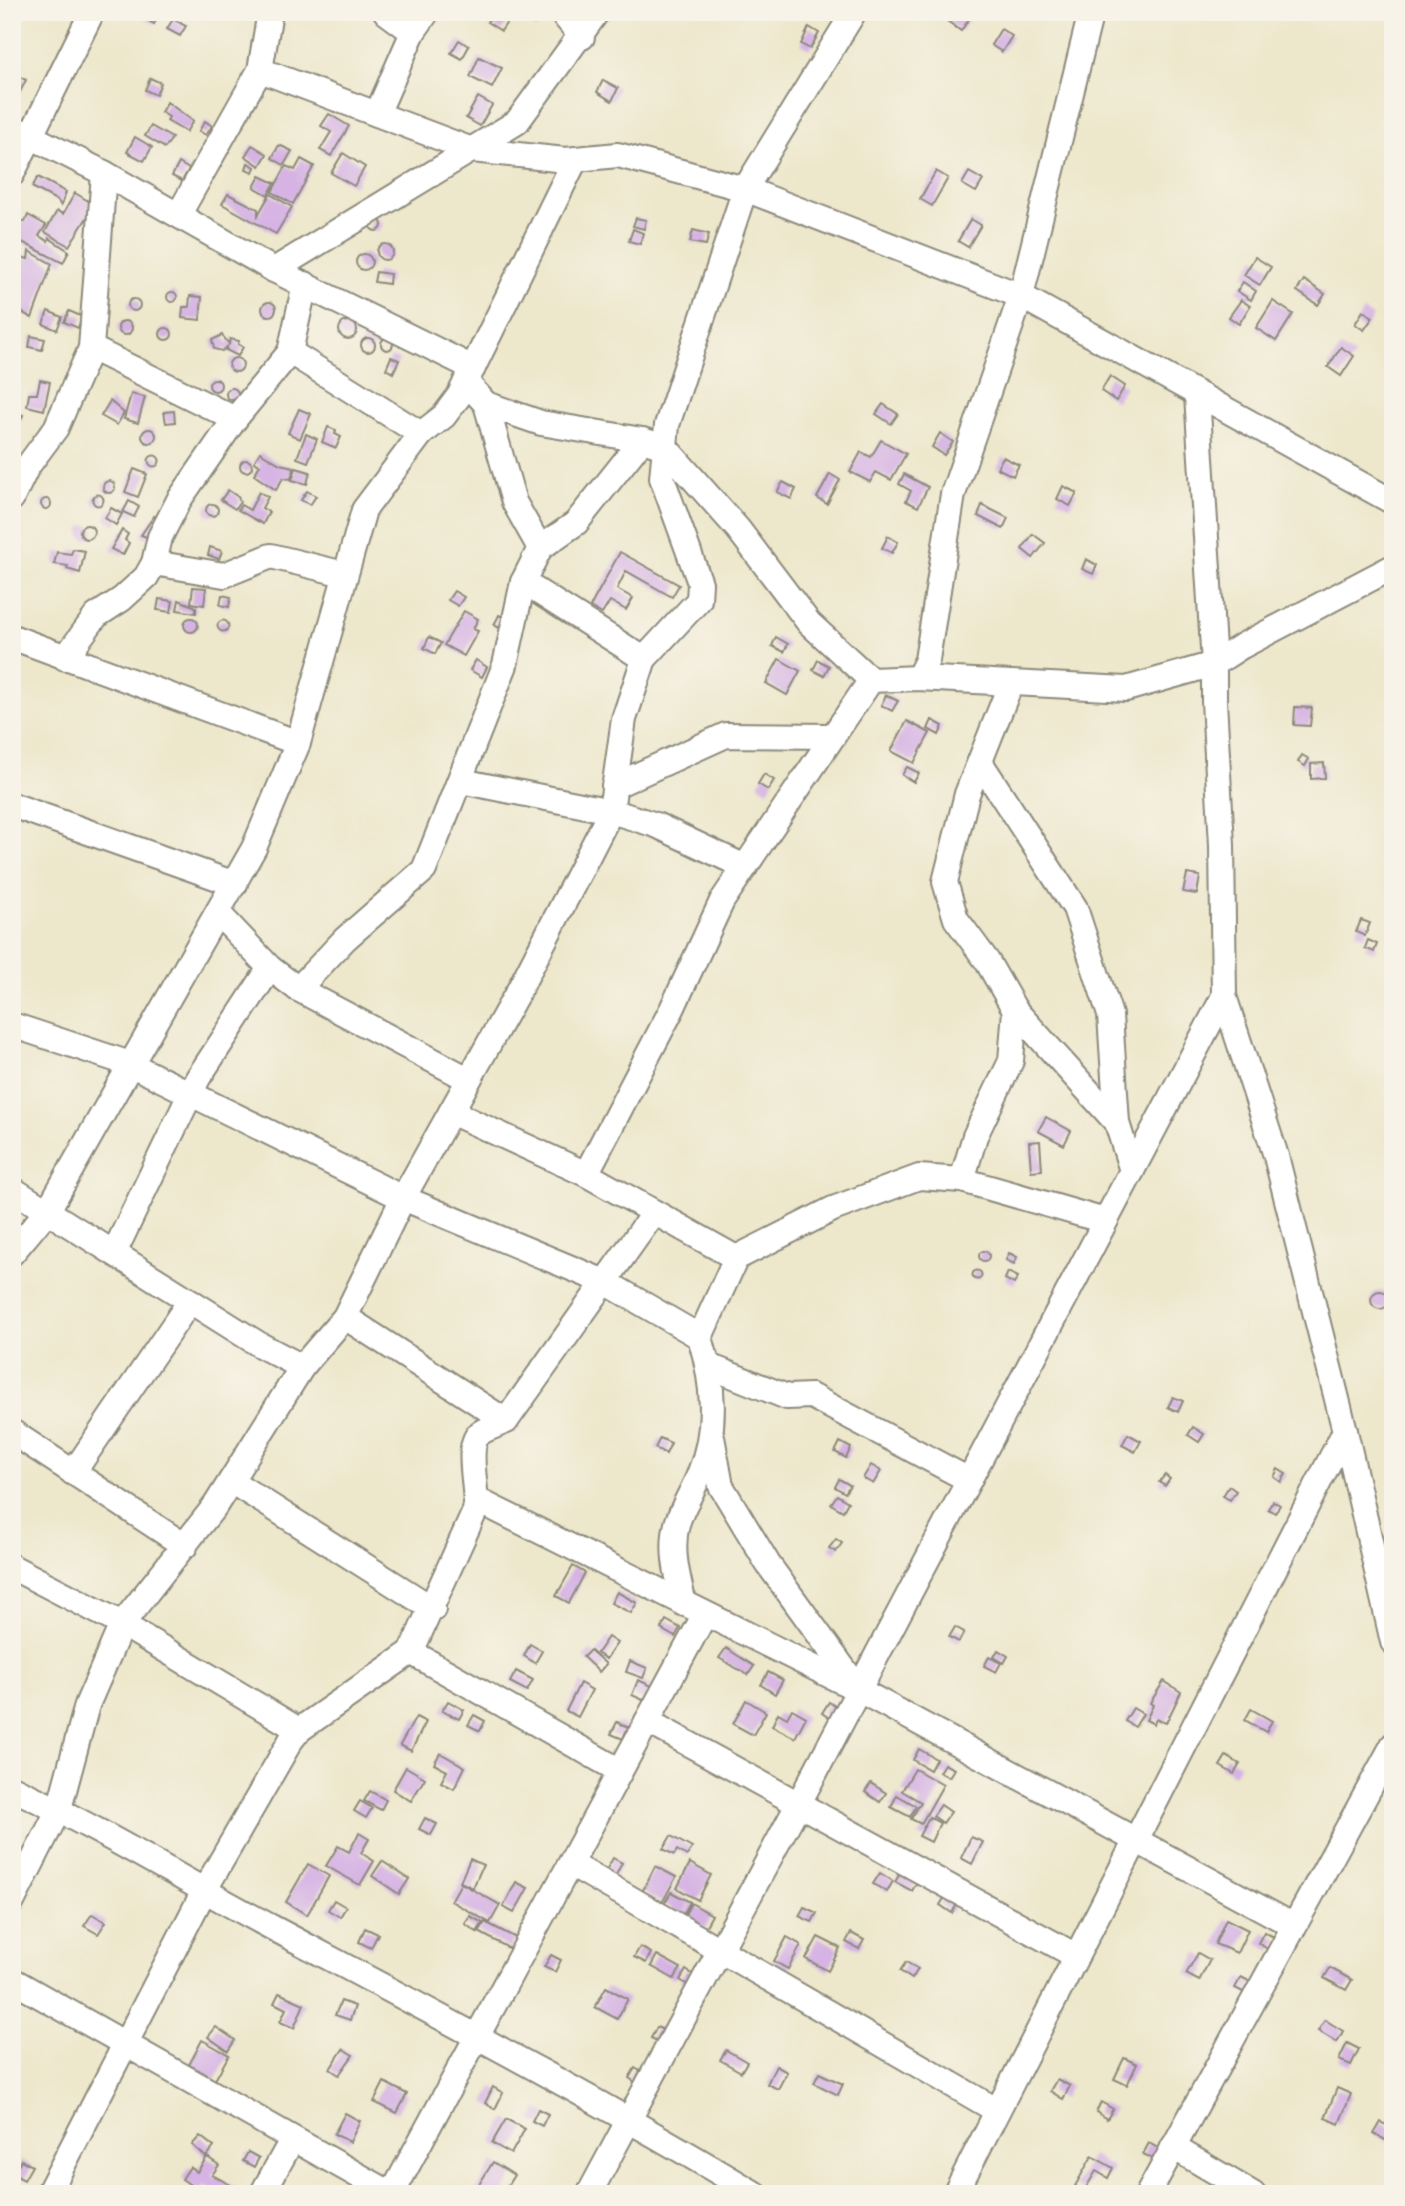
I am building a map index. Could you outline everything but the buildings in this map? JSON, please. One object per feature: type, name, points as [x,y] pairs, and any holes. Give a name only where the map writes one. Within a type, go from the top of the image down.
[{"type":"street","points":[[12,174],[21,131],[92,12]]},
{"type":"street","points":[[179,214],[260,70],[270,12]]},
{"type":"street","points":[[377,114],[420,22],[386,12]]},
{"type":"street","points":[[561,12],[582,37]]},
{"type":"street","points":[[275,270],[517,122],[582,37],[597,12]]},
{"type":"street","points":[[298,989],[345,939],[425,870],[505,666],[523,582],[540,548],[576,523],[653,444],[667,425],[746,188],[854,12]]},
{"type":"street","points":[[918,678],[927,660],[953,494],[1021,296],[1091,12]]},
{"type":"street","points":[[260,70],[472,150],[575,159],[618,155],[746,188],[1021,296],[1393,502]]},
{"type":"street","points":[[21,131],[104,173],[469,375],[486,404],[514,502],[540,548]]},
{"type":"street","points":[[12,1253],[48,1210],[254,848],[298,743],[364,510],[421,435],[451,408],[575,159]]},
{"type":"street","points":[[12,498],[27,467],[56,428],[91,348],[104,173]]},
{"type":"street","points":[[65,658],[96,616],[122,599],[146,577],[154,563],[160,537],[179,500],[235,419],[290,352],[305,284]]},
{"type":"street","points":[[91,348],[235,419]]},
{"type":"street","points":[[290,352],[421,435]]},
{"type":"street","points":[[1197,395],[1214,664],[1213,701],[1222,845],[1224,996],[1276,1156],[1345,1432],[1393,1642]]},
{"type":"street","points":[[486,404],[541,423],[653,444],[738,529],[808,623],[871,681],[918,678],[1126,689],[1214,664],[1242,646],[1393,567]]},
{"type":"street","points":[[12,1902],[59,1809],[87,1705],[122,1624],[185,1546],[231,1481],[302,1367],[345,1317],[403,1198],[526,977],[611,811],[624,719],[644,659],[699,600],[700,583],[662,478],[653,444]]},
{"type":"street","points":[[154,563],[224,575],[271,556],[344,574]]},
{"type":"street","points":[[523,582],[644,659]]},
{"type":"street","points":[[12,637],[298,743]]},
{"type":"street","points":[[586,1174],[672,1009],[722,901],[871,681]]},
{"type":"street","points":[[1011,683],[967,794],[945,882],[956,919],[987,961],[1015,1010],[1117,1123]]},
{"type":"street","points":[[614,786],[726,735],[832,736]]},
{"type":"street","points":[[980,762],[1075,908],[1110,1015],[1117,1123],[1132,1171]]},
{"type":"street","points":[[461,781],[611,811],[656,825],[745,867]]},
{"type":"street","points":[[12,805],[235,884]]},
{"type":"street","points":[[218,913],[270,968],[298,989],[468,1079]]},
{"type":"street","points":[[114,1252],[191,1093],[270,968]]},
{"type":"street","points":[[589,2194],[859,1690],[1224,996]]},
{"type":"street","points":[[962,1180],[975,1136],[1011,1061],[1015,1010]]},
{"type":"street","points":[[12,1025],[130,1064],[403,1198],[607,1283],[700,1337]]},
{"type":"street","points":[[451,1112],[586,1174],[653,1214],[736,1258]]},
{"type":"street","points":[[12,1980],[391,2194],[647,1721],[695,1609],[674,1564],[677,1525],[701,1471],[714,1404],[709,1366],[700,1337],[736,1258],[833,1209],[919,1177],[962,1180],[1105,1221]]},
{"type":"street","points":[[12,1189],[260,1345],[302,1367]]},
{"type":"street","points":[[48,2194],[204,1891],[299,1730],[411,1652],[433,1609],[477,1500],[472,1449],[474,1442],[479,1434],[506,1421],[607,1283],[653,1214]]},
{"type":"street","points":[[73,1473],[190,1301]]},
{"type":"street","points":[[345,1317],[506,1421]]},
{"type":"street","points":[[709,1366],[787,1397],[811,1396],[969,1480]]},
{"type":"street","points":[[710,1426],[721,1486],[768,1564],[859,1690]]},
{"type":"street","points":[[12,1432],[185,1546]]},
{"type":"street","points":[[955,2194],[1345,1432]]},
{"type":"street","points":[[231,1481],[433,1609]]},
{"type":"street","points":[[477,1500],[859,1690],[1294,1926]]},
{"type":"street","points":[[12,1567],[122,1624],[299,1730]]},
{"type":"street","points":[[411,1652],[620,1771]]},
{"type":"street","points":[[647,1721],[1076,1956]]},
{"type":"street","points":[[1147,2194],[1393,1745]]},
{"type":"street","points":[[12,1788],[59,1809],[204,1891],[629,2118],[755,2194]]},
{"type":"street","points":[[570,1864],[996,2110]]},
{"type":"street","points":[[262,2194],[292,2140]]},
{"type":"street","points":[[1173,2147],[1253,2194]]}]
